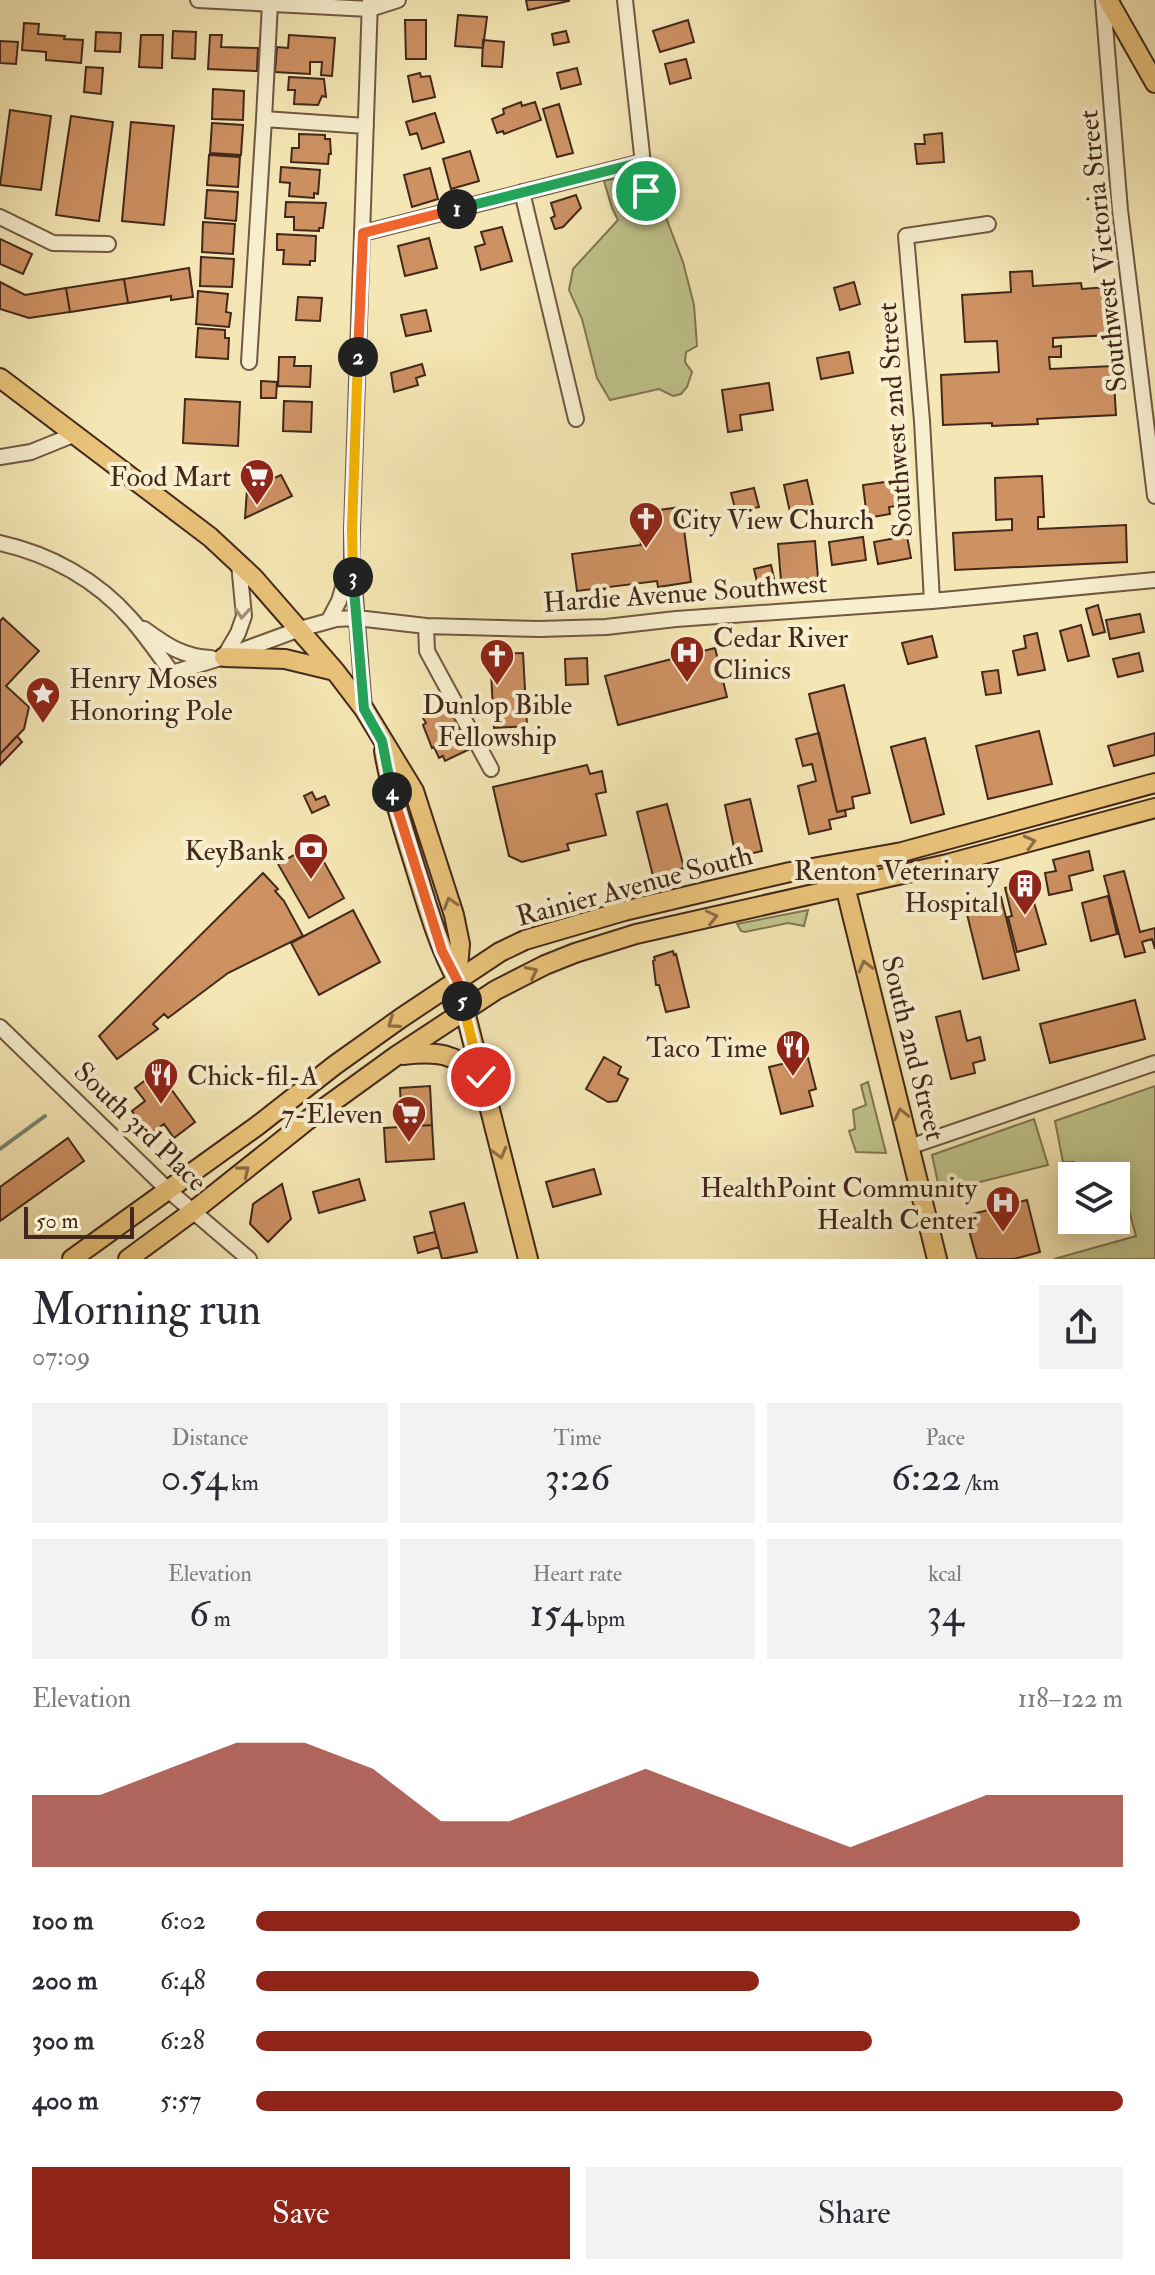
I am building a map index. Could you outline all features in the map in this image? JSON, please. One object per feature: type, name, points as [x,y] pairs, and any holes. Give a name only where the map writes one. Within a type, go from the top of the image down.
[{"type":"main road","points":[[1106,0],[1155,83]]},
{"type":"main road","points":[[0,378],[210,537],[239,564],[335,671],[364,709],[414,791],[454,915],[460,944],[457,980],[528,1259]]},
{"type":"main road","points":[[224,657],[285,659],[335,671]]},
{"type":"main road","name":"Rainier Avenue South","points":[[72,1259],[257,1126],[356,1050],[500,952],[525,940],[669,900],[790,872],[902,852],[1155,783]]},
{"type":"main road","name":"Rainier Avenue South","points":[[128,1259],[396,1056],[496,990],[575,953],[636,934],[947,864],[1155,808]]},
{"type":"main road","name":"South 2nd Street","points":[[840,864],[935,1254]]},
{"type":"main road","points":[[396,1056],[440,1054],[466,1064],[481,1077]]},
{"type":"street","points":[[198,0],[370,4],[398,0]]},
{"type":"street","points":[[625,0],[646,191]]},
{"type":"street","name":"Southwest Victoria Street","points":[[1106,0],[1120,210],[1155,496]]},
{"type":"street","points":[[249,362],[270,3]]},
{"type":"street","points":[[364,709],[352,559],[370,4]]},
{"type":"street","points":[[264,119],[366,126]]},
{"type":"street","points":[[363,233],[642,162]]},
{"type":"street","points":[[522,192],[576,419]]},
{"type":"street","points":[[0,217],[53,243],[108,244]]},
{"type":"street","name":"Southwest 2nd Street","points":[[932,601],[920,397],[906,236],[988,224]]},
{"type":"street","points":[[0,457],[31,452],[73,435]]},
{"type":"street","name":"Hardie Avenue Southwest","points":[[0,543],[36,553],[79,574],[173,649],[197,657],[224,657]]},
{"type":"street","points":[[329,620],[339,601],[352,559]]},
{"type":"street","points":[[224,657],[244,616],[239,564]]},
{"type":"street","name":"Hardie Avenue Southwest","points":[[133,620],[172,673],[329,620],[357,618],[426,626],[539,629],[606,627],[1155,580]]},
{"type":"street","points":[[426,626],[427,651],[491,769]]},
{"type":"street","name":"South 3rd Place","points":[[0,1027],[168,1190],[249,1259]]},
{"type":"street","points":[[909,1147],[1155,1063]]},
{"type":"green space","points":[[627,176],[640,193],[655,189],[683,262],[694,305],[697,346],[686,352],[685,362],[692,372],[687,387],[681,394],[673,396],[659,389],[610,400],[597,378],[582,319],[569,290],[573,269],[618,220],[604,181]]},
{"type":"green space","points":[[808,910],[804,926],[788,923],[745,932],[737,924]]},
{"type":"green space","points":[[868,1082],[886,1153],[856,1152],[849,1131],[855,1129],[853,1110],[866,1105],[861,1085]]},
{"type":"green space","points":[[1155,1086],[1155,1259],[1054,1259],[1136,1236],[1130,1214],[1130,1162],[1063,1162],[1055,1121]]},
{"type":"green space","points":[[1034,1119],[1048,1165],[940,1192],[932,1155]]},
{"type":"building","points":[[526,0],[569,0],[569,1],[528,10]]},
{"type":"building","points":[[458,15],[487,17],[483,48],[455,46]]},
{"type":"building","points":[[405,20],[426,20],[426,59],[406,59]]},
{"type":"building","points":[[688,20],[694,42],[660,52],[653,31]]},
{"type":"building","points":[[24,23],[39,24],[38,34],[83,40],[81,63],[46,60],[46,52],[22,50]]},
{"type":"building","points":[[173,31],[196,32],[195,59],[172,58]]},
{"type":"building","points":[[566,31],[569,42],[554,45],[552,34]]},
{"type":"building","points":[[96,32],[121,33],[120,52],[95,51]]},
{"type":"building","points":[[141,35],[163,35],[162,68],[139,67]]},
{"type":"building","points":[[210,35],[222,35],[221,47],[258,48],[257,71],[208,69]]},
{"type":"building","points":[[289,35],[335,38],[332,76],[321,75],[322,62],[310,62],[310,74],[275,72],[277,47],[288,48]]},
{"type":"building","points":[[483,40],[504,42],[502,67],[482,66]]},
{"type":"building","points":[[0,41],[18,42],[16,64],[0,63]]},
{"type":"building","points":[[686,59],[691,78],[670,84],[665,64]]},
{"type":"building","points":[[86,67],[103,68],[101,94],[84,92]]},
{"type":"building","points":[[577,68],[581,84],[561,89],[557,73]]},
{"type":"building","points":[[420,73],[421,77],[430,76],[435,97],[413,102],[408,76]]},
{"type":"building","points":[[289,77],[324,79],[326,97],[322,96],[318,105],[294,104],[295,90],[288,90]]},
{"type":"building","points":[[213,89],[244,91],[243,120],[212,119]]},
{"type":"building","points":[[521,102],[522,106],[535,102],[541,120],[504,134],[503,131],[497,133],[492,119],[504,114],[503,109]]},
{"type":"building","points":[[559,104],[573,153],[557,157],[543,109]]},
{"type":"building","points":[[10,110],[51,116],[41,190],[0,185]]},
{"type":"building","points":[[435,113],[444,142],[422,149],[417,133],[410,135],[406,122]]},
{"type":"building","points":[[71,116],[113,122],[99,221],[56,215]]},
{"type":"building","points":[[131,122],[174,126],[164,225],[122,221]]},
{"type":"building","points":[[212,123],[243,125],[241,155],[210,153]]},
{"type":"building","points":[[942,133],[944,162],[917,164],[915,144],[925,144],[924,135]]},
{"type":"building","points":[[299,134],[325,135],[325,139],[330,139],[328,164],[291,162],[292,148],[299,148]]},
{"type":"building","points":[[470,151],[479,181],[451,189],[443,159]]},
{"type":"building","points":[[209,155],[240,157],[238,187],[207,185]]},
{"type":"building","points":[[281,167],[320,170],[318,194],[314,193],[314,198],[289,196],[290,183],[280,182]]},
{"type":"building","points":[[430,168],[438,199],[412,207],[404,175]]},
{"type":"building","points":[[207,190],[238,192],[236,221],[205,218]]},
{"type":"building","points":[[576,195],[581,208],[563,227],[555,229],[551,203]]},
{"type":"building","points":[[286,202],[326,203],[323,228],[319,231],[294,230],[294,217],[285,217]]},
{"type":"building","points":[[203,222],[235,224],[233,254],[202,252]]},
{"type":"building","points":[[502,227],[512,261],[481,270],[475,247],[485,244],[481,232]]},
{"type":"building","points":[[277,234],[316,236],[315,261],[310,261],[310,265],[283,264],[284,250],[277,250]]},
{"type":"building","points":[[429,238],[437,268],[405,276],[398,246]]},
{"type":"building","points":[[0,239],[32,254],[23,274],[0,264]]},
{"type":"building","points":[[201,257],[234,259],[232,287],[200,286]]},
{"type":"building","points":[[189,268],[193,297],[171,300],[171,296],[128,303],[124,279]]},
{"type":"building","points":[[1032,271],[1033,286],[1081,283],[1082,289],[1107,287],[1110,335],[1053,338],[1053,347],[1061,346],[1061,357],[1049,357],[1050,369],[1113,366],[1116,415],[1037,419],[1038,424],[943,425],[941,375],[999,372],[997,341],[965,342],[962,295],[1011,292],[1010,272]]},
{"type":"building","points":[[124,279],[128,303],[70,312],[66,288]]},
{"type":"building","points":[[0,282],[25,295],[66,288],[70,312],[29,318],[0,309]]},
{"type":"building","points":[[854,282],[860,304],[840,310],[834,288]]},
{"type":"building","points":[[198,291],[228,294],[226,312],[231,313],[229,327],[196,324]]},
{"type":"building","points":[[298,297],[322,298],[320,321],[296,320]]},
{"type":"building","points":[[426,310],[431,331],[406,336],[401,315]]},
{"type":"building","points":[[198,328],[225,330],[225,338],[229,338],[228,359],[196,357]]},
{"type":"building","points":[[849,352],[853,373],[821,379],[817,358]]},
{"type":"building","points":[[279,357],[295,357],[294,366],[311,366],[310,387],[278,386]]},
{"type":"building","points":[[422,364],[425,375],[416,378],[418,385],[394,392],[391,373]]},
{"type":"building","points":[[261,381],[277,382],[276,398],[261,398]]},
{"type":"building","points":[[769,383],[773,410],[740,415],[742,430],[728,432],[722,390]]},
{"type":"building","points":[[185,399],[240,402],[238,446],[183,443]]},
{"type":"building","points":[[284,401],[312,402],[311,432],[283,431]]},
{"type":"building","name":"Food Mart","points":[[281,475],[292,496],[245,518],[247,490]]},
{"type":"building","points":[[1042,476],[1044,517],[1038,517],[1038,529],[1126,525],[1127,562],[955,570],[953,533],[1012,530],[1012,519],[996,520],[995,478]]},
{"type":"building","points":[[807,480],[813,506],[790,512],[784,485]]},
{"type":"building","points":[[900,480],[903,505],[889,507],[890,514],[867,518],[863,485]]},
{"type":"building","points":[[754,488],[759,507],[736,512],[731,493]]},
{"type":"building","name":"City View Church","points":[[681,507],[691,582],[658,587],[657,581],[577,591],[572,554],[641,545],[637,513]]},
{"type":"building","points":[[907,536],[911,558],[878,564],[874,542]]},
{"type":"building","points":[[863,537],[866,560],[832,565],[829,542]]},
{"type":"building","points":[[815,541],[818,578],[781,581],[778,544]]},
{"type":"building","points":[[771,565],[775,583],[758,586],[754,569]]},
{"type":"building","points":[[1098,605],[1105,632],[1093,635],[1086,609]]},
{"type":"building","points":[[1140,614],[1144,632],[1110,639],[1106,620]]},
{"type":"building","points":[[3,618],[39,651],[6,686],[29,707],[24,729],[0,754],[0,621]]},
{"type":"building","points":[[1081,625],[1089,656],[1068,661],[1060,631]]},
{"type":"building","points":[[1037,633],[1045,670],[1018,675],[1013,651],[1026,648],[1024,636]]},
{"type":"building","points":[[932,636],[937,657],[908,664],[902,643]]},
{"type":"building","points":[[715,648],[727,697],[618,725],[605,676]]},
{"type":"building","points":[[523,653],[527,726],[494,728],[490,654]]},
{"type":"building","points":[[1139,653],[1143,671],[1118,677],[1113,659]]},
{"type":"building","points":[[587,658],[588,684],[566,685],[565,659]]},
{"type":"building","points":[[998,670],[1001,693],[986,695],[982,672]]},
{"type":"building","points":[[844,685],[870,793],[852,797],[854,808],[837,812],[809,694]]},
{"type":"building","points":[[448,706],[470,749],[445,761],[432,748],[423,718]]},
{"type":"building","points":[[1039,731],[1052,784],[988,799],[976,746]]},
{"type":"building","points":[[819,733],[837,812],[845,810],[846,816],[829,820],[831,829],[809,834],[798,786],[816,781],[812,764],[803,766],[796,739]]},
{"type":"building","points":[[1155,733],[1155,755],[1114,766],[1108,746]]},
{"type":"building","points":[[17,736],[22,742],[0,765],[0,754]]},
{"type":"building","points":[[925,738],[944,814],[911,823],[891,747]]},
{"type":"building","points":[[587,765],[590,774],[602,771],[606,792],[596,794],[606,835],[567,844],[569,850],[522,862],[509,856],[493,787]]},
{"type":"building","points":[[312,792],[316,800],[325,796],[329,805],[312,813],[304,796]]},
{"type":"building","points":[[750,799],[762,851],[736,857],[725,805]]},
{"type":"building","points":[[667,804],[684,868],[653,876],[637,812]]},
{"type":"building","name":"KeyBank","points":[[314,844],[344,898],[309,918],[278,864]]},
{"type":"building","points":[[1089,851],[1093,870],[1069,876],[1072,890],[1049,895],[1045,873],[1056,871],[1053,860]]},
{"type":"building","points":[[1124,871],[1140,932],[1155,928],[1155,949],[1152,939],[1142,942],[1145,952],[1125,957],[1104,876]]},
{"type":"building","points":[[263,873],[278,889],[275,891],[303,936],[228,973],[168,1018],[164,1014],[153,1024],[158,1029],[117,1059],[99,1036]]},
{"type":"building","name":"Renton Veterinary Hospital","points":[[1028,882],[1046,944],[1017,952],[1005,888]]},
{"type":"building","points":[[1108,896],[1117,934],[1091,941],[1082,903]]},
{"type":"building","points":[[1001,897],[1019,970],[983,979],[965,906]]},
{"type":"building","points":[[353,910],[380,962],[319,995],[291,943]]},
{"type":"building","points":[[673,951],[689,1007],[666,1012],[659,985],[656,985],[653,961],[654,957]]},
{"type":"building","points":[[1135,1000],[1145,1039],[1050,1063],[1040,1024]]},
{"type":"building","points":[[960,1011],[967,1041],[980,1037],[985,1060],[973,1063],[975,1073],[951,1079],[936,1017]]},
{"type":"building","points":[[604,1057],[621,1067],[618,1074],[628,1079],[617,1101],[608,1102],[586,1089]]},
{"type":"building","name":"Taco Time","points":[[808,1058],[816,1089],[809,1091],[813,1106],[781,1114],[769,1067]]},
{"type":"building","name":"Chick-fil-A","points":[[158,1071],[195,1122],[174,1138],[164,1124],[149,1135],[132,1111],[145,1101],[135,1088]]},
{"type":"building","points":[[430,1086],[432,1125],[402,1127],[400,1088]]},
{"type":"building","name":"7-Eleven","points":[[432,1125],[434,1159],[386,1162],[384,1128]]},
{"type":"building","points":[[68,1138],[84,1161],[0,1221],[0,1187]]},
{"type":"building","points":[[594,1169],[601,1194],[553,1207],[546,1182]]},
{"type":"building","points":[[359,1179],[365,1200],[319,1213],[313,1192]]},
{"type":"building","points":[[282,1184],[291,1219],[268,1242],[250,1224],[253,1204]]},
{"type":"building","name":"HealthPoint Community Health Center","points":[[1027,1200],[1040,1252],[1014,1259],[977,1259],[965,1216]]},
{"type":"building","points":[[464,1203],[477,1252],[442,1259],[430,1212]]},
{"type":"building","points":[[435,1232],[439,1247],[418,1253],[414,1237]]},
{"type":"waterway","points":[[0,1149],[45,1116]]},
{"type":"place","name":"Food Mart","points":[[257,507]]},
{"type":"place","name":"City View Church","points":[[646,550]]},
{"type":"place","name":"Cedar River Clinics","points":[[687,684]]},
{"type":"place","name":"Dunlop Bible Fellowship","points":[[497,687]]},
{"type":"place","name":"Henry Moses Honoring Pole","points":[[43,725]]},
{"type":"place","name":"KeyBank","points":[[311,881]]},
{"type":"place","name":"Renton Veterinary Hospital","points":[[1025,917]]},
{"type":"place","name":"Taco Time","points":[[793,1078]]},
{"type":"place","name":"Chick-fil-A","points":[[161,1106]]},
{"type":"place","name":"7-Eleven","points":[[409,1144]]},
{"type":"place","name":"HealthPoint Community Health Center","points":[[1003,1234]]},
{"type":"route","points":[[481,1077],[457,980],[443,954],[390,786],[382,741],[364,709],[352,559],[363,233],[642,162],[646,191]]}]
